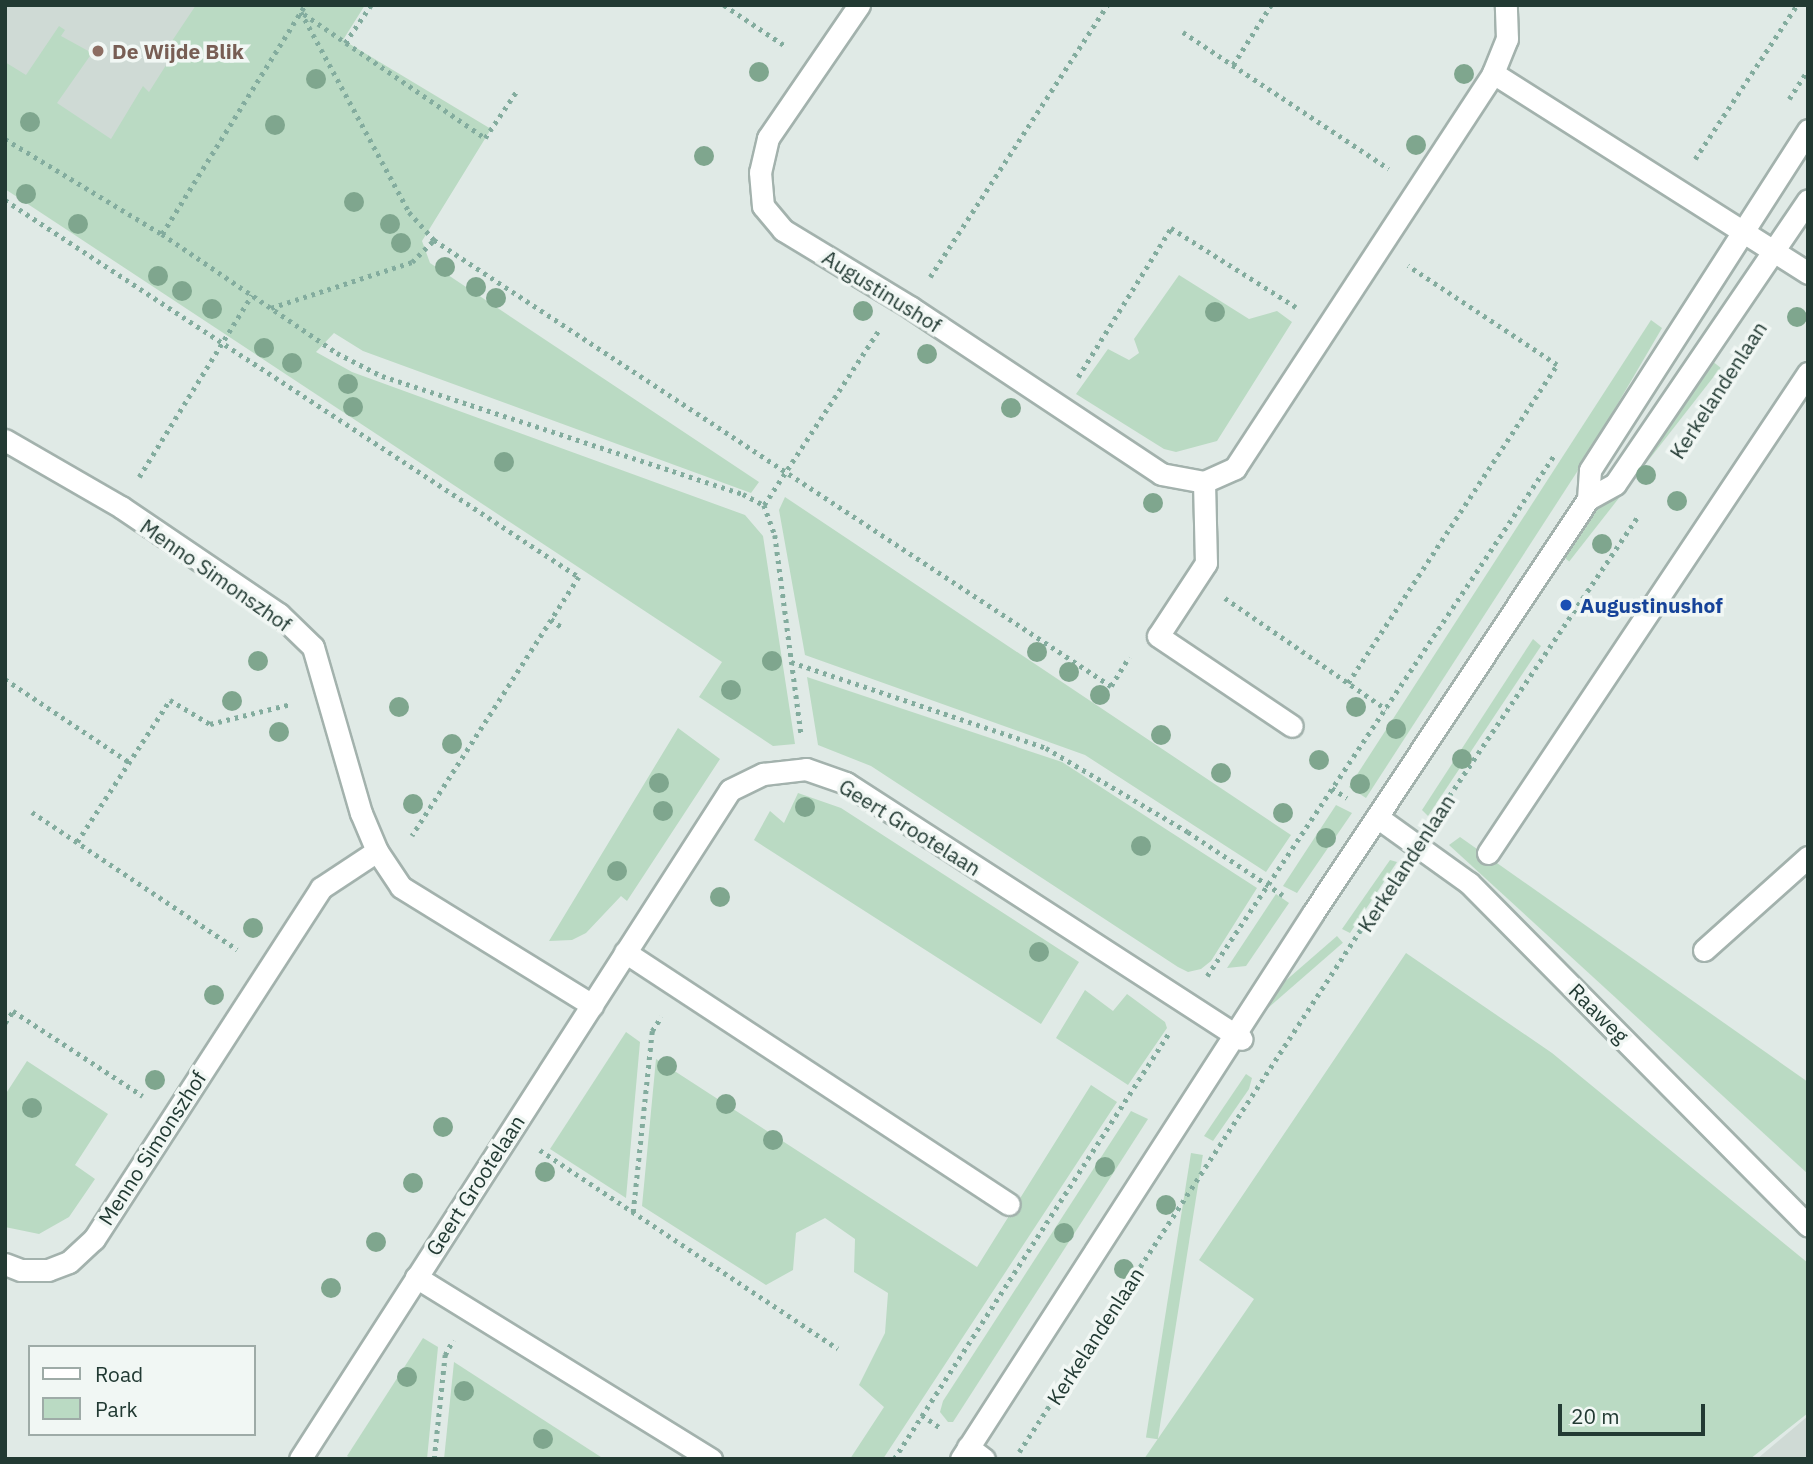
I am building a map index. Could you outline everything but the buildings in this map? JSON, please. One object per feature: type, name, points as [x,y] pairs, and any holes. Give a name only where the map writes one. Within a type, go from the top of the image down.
[{"type":"street","name":"Augustinushof","points":[[859,5],[768,138],[760,172],[763,206],[783,230],[905,304],[1161,474],[1204,482]]},
{"type":"street","points":[[1292,726],[1158,636],[1206,563],[1204,482],[1234,468],[1493,73],[1507,38],[1506,5]]},
{"type":"street","points":[[1493,73],[1808,273]]},
{"type":"street","name":"Kerkelandenlaan","points":[[1588,499],[1590,470],[1747,234],[1808,130]]},
{"type":"street","name":"Kerkelandenlaan","points":[[971,1455],[1377,817],[1588,499],[1615,484],[1808,200]]},
{"type":"street","points":[[1488,853],[1808,373]]},
{"type":"street","name":"Menno Simonszhof","points":[[5,440],[121,507],[279,614],[313,648],[377,851],[401,887],[592,1005]]},
{"type":"street","name":"Geert Grootelaan","points":[[300,1459],[730,790],[764,774],[806,769],[846,783],[1237,1037]]},
{"type":"street","name":"Raaweg","points":[[1377,817],[1469,883],[1808,1225]]},
{"type":"street","name":"Menno Simonszhof","points":[[5,1264],[21,1270],[48,1269],[69,1262],[94,1239],[321,888],[377,851]]},
{"type":"street","points":[[1704,950],[1808,857]]},
{"type":"street","points":[[625,953],[1009,1204]]},
{"type":"street","name":"Geert Grootelaan","points":[[416,1277],[711,1459]]},
{"type":"path","points":[[162,234],[305,5]]},
{"type":"path","points":[[345,43],[371,5]]},
{"type":"path","points":[[724,5],[817,67]]},
{"type":"path","points":[[764,505],[905,304],[1107,5]]},
{"type":"path","points":[[1233,65],[1271,5]]},
{"type":"path","points":[[1675,190],[1797,5]]},
{"type":"path","points":[[301,12],[485,138],[518,89]]},
{"type":"path","points":[[301,12],[409,212],[434,240],[1111,686],[1147,630],[1158,636]]},
{"type":"path","points":[[1183,32],[1416,187]]},
{"type":"path","points":[[5,139],[162,234],[337,353],[382,376],[743,494],[764,505],[775,534],[806,769]]},
{"type":"path","points":[[5,200],[579,578],[408,841],[377,851]]},
{"type":"path","points":[[1060,407],[1171,228],[1327,326]]},
{"type":"path","points":[[271,308],[412,262],[434,240]]},
{"type":"path","points":[[1348,683],[1557,365],[1378,246]]},
{"type":"path","points":[[121,507],[252,295]]},
{"type":"path","name":"Kerkelandenlaan","points":[[1015,1459],[1416,846],[1646,502]]},
{"type":"path","points":[[1196,579],[1386,709]]},
{"type":"path","points":[[551,619],[564,629]]},
{"type":"path","points":[[791,662],[1046,748],[1269,885]]},
{"type":"path","points":[[5,679],[130,762]]},
{"type":"path","points":[[77,842],[170,700],[210,724],[327,695]]},
{"type":"path","points":[[894,1459],[1187,1005],[1332,788]]},
{"type":"path","points":[[32,812],[267,970]]},
{"type":"path","points":[[634,1212],[652,1031],[679,988]]},
{"type":"path","points":[[5,1023],[13,1012],[173,1115]]},
{"type":"path","points":[[511,1130],[838,1349]]},
{"type":"path","points":[[434,1459],[445,1355],[470,1310]]},
{"type":"shaded area","name":"De Wijde Blik","points":[[5,5],[221,5],[115,167],[5,96]]},
{"type":"shaded area","points":[[1808,1416],[1808,1459],[1757,1459]]},
{"type":"green space","points":[[196,5],[365,5],[343,40],[491,129],[422,241],[430,263],[759,482],[751,493],[363,351],[334,333],[316,352],[352,372],[745,515],[763,536],[795,744],[773,746],[699,697],[722,662],[5,189],[5,62],[26,75],[59,26],[65,30],[61,36],[92,53],[57,103],[111,139],[143,86],[149,92],[168,62],[160,59]]},
{"type":"green space","points":[[1179,275],[1249,319],[1277,311],[1292,322],[1217,441],[1176,452],[1164,449],[1076,394],[1108,349],[1129,360],[1139,353],[1134,339]]},
{"type":"green space","points":[[1651,320],[1662,328],[1586,458],[1366,798],[1349,787]]},
{"type":"green space","points":[[1712,361],[1721,368],[1569,562],[1561,555]]},
{"type":"green space","points":[[785,497],[1291,835],[1266,872],[1085,755],[805,655],[779,510]]},
{"type":"green space","points":[[1533,639],[1541,646],[1428,816],[1422,810]]},
{"type":"green space","points":[[807,677],[1062,762],[1257,888],[1211,961],[1201,969],[1188,972],[871,766],[818,745]]},
{"type":"green space","points":[[678,728],[720,759],[627,901],[621,896],[586,933],[572,940],[549,941]]},
{"type":"green space","points":[[798,793],[841,808],[1079,962],[1041,1024],[754,840],[770,811],[784,823]]},
{"type":"green space","points":[[1336,805],[1352,813],[1297,893],[1283,886]]},
{"type":"green space","points":[[1460,837],[1808,1082],[1808,1174],[1449,845]]},
{"type":"green space","points":[[1390,860],[1397,862],[1350,933],[1342,929]]},
{"type":"green space","points":[[1276,894],[1289,903],[1246,966],[1227,968]]},
{"type":"green space","points":[[1337,936],[1343,943],[1242,1031],[1236,1024]]},
{"type":"green space","points":[[1406,953],[1552,1053],[1808,1263],[1808,1413],[1750,1459],[1144,1459],[1254,1299],[1199,1260]]},
{"type":"green space","points":[[1085,990],[1113,1011],[1127,994],[1165,1022],[1167,1028],[1128,1085],[1056,1038]]},
{"type":"green space","points":[[626,1032],[640,1042],[626,1198],[550,1149]]},
{"type":"green space","points":[[656,1059],[977,1267],[1091,1085],[1117,1102],[883,1459],[850,1459],[884,1407],[859,1385],[885,1333],[888,1293],[854,1272],[855,1239],[825,1218],[796,1233],[793,1270],[766,1285],[642,1206]]},
{"type":"green space","points":[[27,1061],[108,1114],[75,1165],[95,1179],[69,1217],[39,1234],[5,1227],[5,1095]]},
{"type":"green space","points":[[1246,1074],[1252,1078],[1249,1089],[1213,1141],[1204,1136]]},
{"type":"green space","points":[[1131,1111],[1148,1119],[953,1422],[948,1422],[940,1412],[943,1401]]},
{"type":"green space","points":[[1191,1153],[1203,1155],[1158,1439],[1146,1437]]},
{"type":"green space","points":[[423,1338],[438,1347],[427,1459],[352,1459],[347,1456]]},
{"type":"green space","points":[[454,1362],[604,1459],[444,1459]]},
{"type":"place","name":"De Wijde Blik","points":[[98,51]]},
{"type":"place","name":"Augustinushof","points":[[1566,605]]}]
